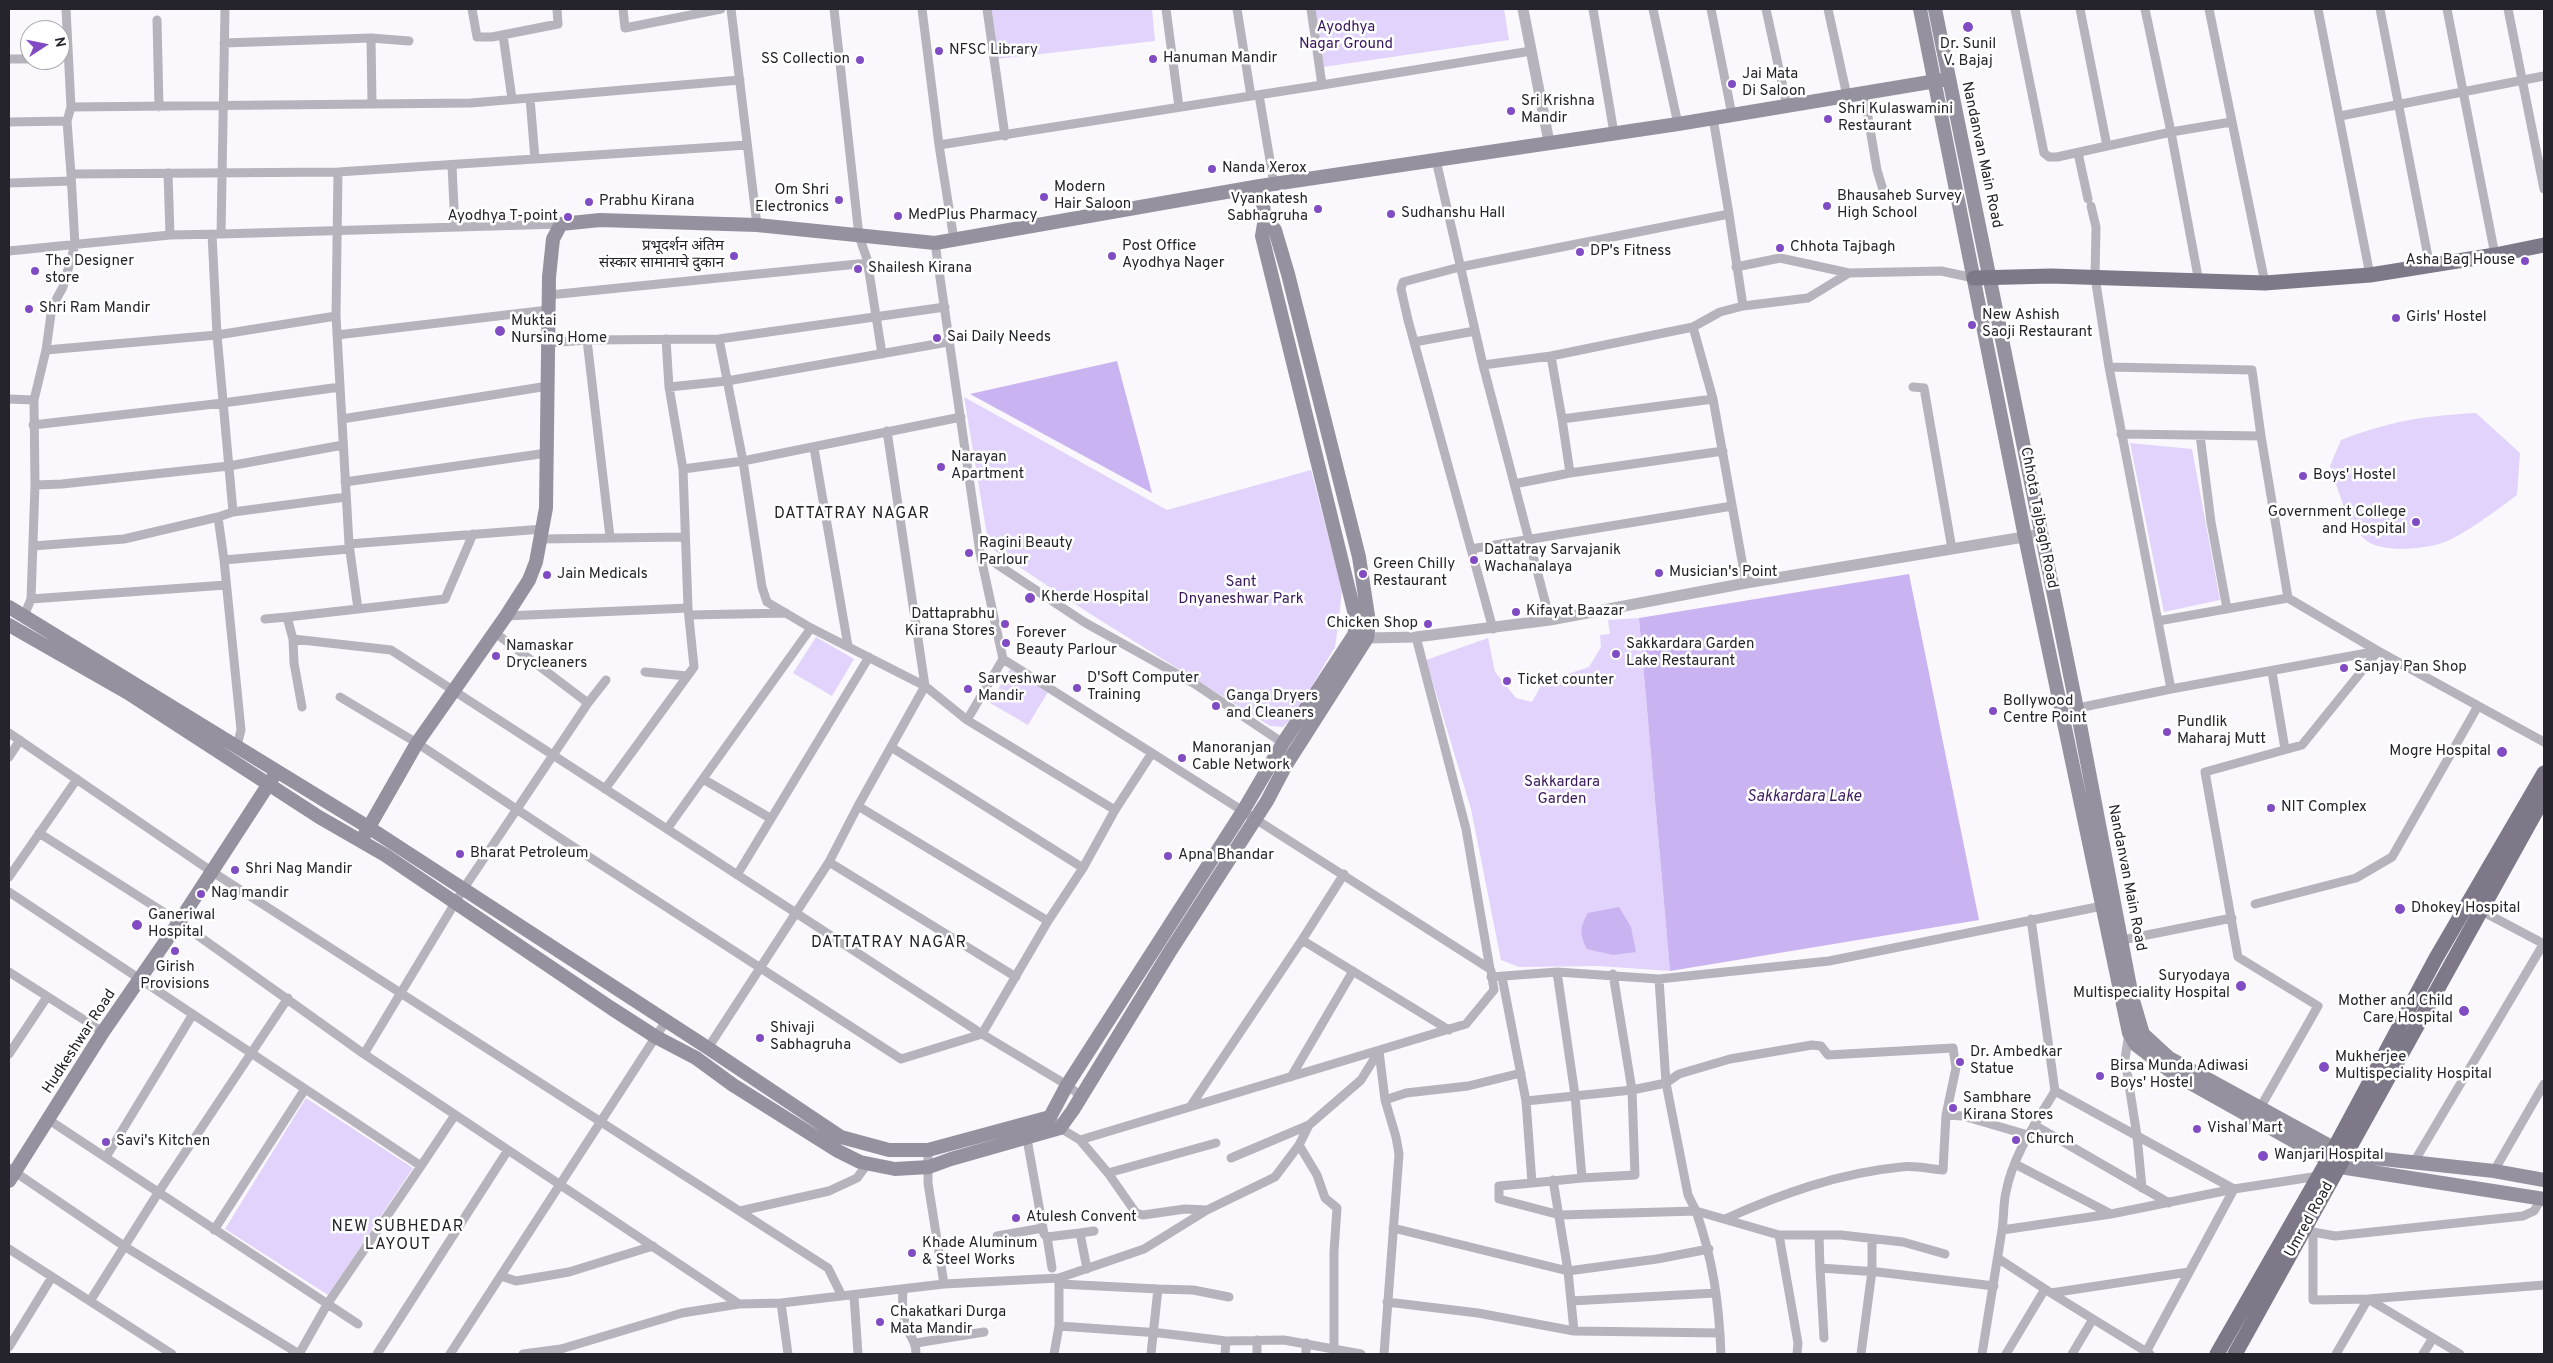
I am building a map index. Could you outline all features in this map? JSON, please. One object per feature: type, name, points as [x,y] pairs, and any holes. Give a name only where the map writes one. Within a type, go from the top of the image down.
[{"type":"main road","name":"Chhota Tajbagh Road","points":[[1920,9],[1941,80],[1974,278],[2025,537],[2062,711],[2109,905],[2129,1032]]},
{"type":"main road","name":"Nandanvan Main Road","points":[[1934,9],[1941,80],[1990,278]]},
{"type":"main road","points":[[361,842],[417,743],[506,616],[529,580],[536,562],[546,508],[548,310],[553,240],[561,224],[600,220],[757,225],[935,243],[1260,186],[1678,124],[1941,80]]},
{"type":"main road","points":[[1260,186],[1266,218],[1262,236],[1361,637]]},
{"type":"main road","points":[[9,625],[128,693],[455,903],[656,1037],[696,1058],[733,1085],[838,1151],[868,1163],[895,1169],[929,1167],[951,1159],[1027,1139],[1060,1128],[1082,1097],[1169,953],[1256,819],[1320,701],[1369,622],[1359,558],[1328,441],[1288,274],[1275,230],[1266,218]]},
{"type":"main road","points":[[1974,278],[2095,277],[2199,282],[2265,282],[2370,276],[2495,256],[2544,245]]},
{"type":"main road","name":"Chhota Tajbagh Road","points":[[1990,278],[2042,534]]},
{"type":"main road","points":[[1314,444],[1328,441]]},
{"type":"main road","name":"Nandanvan Main Road","points":[[2042,534],[2077,709],[2109,905],[2122,940],[2132,997],[2143,1034],[2169,1058],[2260,1108],[2337,1158],[2414,1162],[2494,1170],[2544,1180]]},
{"type":"main road","points":[[9,607],[237,746],[464,888],[841,1137],[889,1150],[928,1150],[1050,1117],[1067,1085],[1243,811],[1283,743],[1320,701]]},
{"type":"main road","name":"Hudkeshwar Road","points":[[11,1174],[49,1120],[104,1032],[180,922],[211,871],[277,772]]},
{"type":"main road","points":[[2337,1158],[2467,904],[2544,773]]},
{"type":"main road","name":"Umred Road","points":[[2235,1354],[2303,1227],[2324,1179],[2481,911],[2544,797]]},
{"type":"main road","points":[[2129,1032],[2136,1045],[2174,1074],[2337,1158],[2543,1199]]},
{"type":"main road","points":[[2217,1354],[2303,1227]]},
{"type":"street","points":[[225,9],[221,172],[217,234],[217,335],[233,512]]},
{"type":"street","points":[[472,9],[477,38],[558,24],[557,9]]},
{"type":"street","points":[[622,9],[626,28],[721,9]]},
{"type":"street","points":[[731,9],[757,225]]},
{"type":"street","points":[[834,9],[859,236],[868,263],[882,354]]},
{"type":"street","points":[[922,9],[939,145],[954,240]]},
{"type":"street","points":[[987,9],[1005,136]]},
{"type":"street","points":[[1166,9],[1179,107]]},
{"type":"street","points":[[1237,9],[1274,184]]},
{"type":"street","points":[[1311,9],[1322,85]]},
{"type":"street","points":[[1522,9],[1549,142]]},
{"type":"street","points":[[1593,9],[1614,133]]},
{"type":"street","points":[[1652,9],[1678,124]]},
{"type":"street","points":[[1711,9],[1732,115]]},
{"type":"street","points":[[1766,9],[1787,106]]},
{"type":"street","points":[[1828,9],[1847,96]]},
{"type":"street","points":[[2015,9],[2044,153],[2049,157],[2078,153],[2171,132],[2231,122]]},
{"type":"street","points":[[2080,9],[2107,146]]},
{"type":"street","points":[[2145,9],[2171,132],[2199,282]]},
{"type":"street","points":[[2209,9],[2265,282]]},
{"type":"street","points":[[2318,9],[2370,276]]},
{"type":"street","points":[[2380,9],[2430,267]]},
{"type":"street","points":[[2446,9],[2495,256]]},
{"type":"street","points":[[2508,9],[2544,190]]},
{"type":"street","points":[[157,20],[159,107]]},
{"type":"street","points":[[503,35],[512,99]]},
{"type":"street","points":[[224,43],[371,38],[409,41]]},
{"type":"street","points":[[371,38],[372,103]]},
{"type":"street","points":[[939,145],[1005,136],[1531,50]]},
{"type":"street","points":[[24,616],[31,599],[35,485],[34,400],[46,350],[52,306],[63,287],[75,244],[67,121],[71,107],[66,70]]},
{"type":"street","points":[[2340,116],[2544,76]]},
{"type":"street","points":[[71,107],[471,102],[740,80]]},
{"type":"street","points":[[1864,93],[1877,170],[1884,193]]},
{"type":"street","points":[[530,98],[535,159]]},
{"type":"street","points":[[1713,118],[1743,306]]},
{"type":"street","points":[[9,122],[67,121]]},
{"type":"street","points":[[9,183],[71,177],[168,173],[338,172],[452,166],[747,144]]},
{"type":"street","points":[[2078,153],[2096,226],[2095,277],[2109,367],[2171,689]]},
{"type":"street","points":[[1436,160],[1483,365],[1550,620]]},
{"type":"street","points":[[452,166],[456,227]]},
{"type":"street","points":[[338,172],[336,316],[349,546],[358,609]]},
{"type":"street","points":[[168,173],[170,236]]},
{"type":"street","points":[[1493,629],[1414,342],[1402,289],[1403,282],[1460,267],[1729,214]]},
{"type":"street","points":[[9,251],[170,236],[337,233],[561,224]]},
{"type":"street","points":[[935,243],[980,553],[1003,658],[967,720]]},
{"type":"street","points":[[1736,266],[1780,258],[1849,273],[1941,272],[1974,278]]},
{"type":"street","points":[[549,295],[868,263]]},
{"type":"street","points":[[1483,365],[1551,356],[1693,327],[1720,312],[1743,306],[1808,298],[1849,273]]},
{"type":"street","points":[[548,343],[587,340],[718,339],[944,307]]},
{"type":"street","points":[[337,335],[548,310]]},
{"type":"street","points":[[46,350],[217,335],[336,316]]},
{"type":"street","points":[[1693,327],[1713,399],[1746,583]]},
{"type":"street","points":[[1414,342],[1475,330]]},
{"type":"street","points":[[605,789],[694,667],[689,612],[683,469],[668,387],[666,339]]},
{"type":"street","points":[[718,339],[743,461],[762,587],[767,602],[812,628],[925,686],[967,720],[1115,810]]},
{"type":"street","points":[[587,340],[610,537]]},
{"type":"street","points":[[668,387],[727,381],[948,342]]},
{"type":"street","points":[[1551,356],[1570,473]]},
{"type":"street","points":[[2109,367],[2252,370],[2288,598]]},
{"type":"street","points":[[342,418],[548,386]]},
{"type":"street","points":[[33,425],[223,403],[340,387]]},
{"type":"street","points":[[1913,387],[1924,388],[1952,549]]},
{"type":"street","points":[[9,399],[34,400]]},
{"type":"street","points":[[1562,419],[1713,399]]},
{"type":"street","points":[[683,469],[743,461],[814,448],[887,431],[961,417]]},
{"type":"street","points":[[708,1048],[829,862],[925,686],[887,431]]},
{"type":"street","points":[[2122,434],[2261,436]]},
{"type":"street","points":[[2200,435],[2211,522],[2227,609]]},
{"type":"street","points":[[35,485],[62,484],[229,466],[343,445]]},
{"type":"street","points":[[814,448],[848,646]]},
{"type":"street","points":[[1514,484],[1570,473],[1722,451]]},
{"type":"street","points":[[345,482],[547,452]]},
{"type":"street","points":[[33,546],[124,539],[233,512],[346,497]]},
{"type":"street","points":[[1470,549],[1732,506]]},
{"type":"street","points":[[218,517],[241,730],[237,746]]},
{"type":"street","points":[[224,560],[473,534],[685,537]]},
{"type":"street","points":[[265,619],[445,599],[473,534]]},
{"type":"street","points":[[1361,637],[1416,637],[1493,629],[1746,583],[2042,534]]},
{"type":"street","points":[[980,553],[1084,622],[1195,684],[1283,743]]},
{"type":"street","points":[[31,599],[226,585]]},
{"type":"street","points":[[2158,621],[2288,598],[2378,651],[2544,742]]},
{"type":"street","points":[[506,616],[689,612],[786,613]]},
{"type":"street","points":[[287,616],[294,639],[294,663],[302,707]]},
{"type":"street","points":[[667,829],[812,628]]},
{"type":"street","points":[[494,632],[588,703]]},
{"type":"street","points":[[1080,1140],[1466,1024],[1494,990],[1466,829],[1416,637]]},
{"type":"street","points":[[294,639],[391,650],[452,692],[667,829],[795,914],[982,1034],[1067,1085],[1082,1097]]},
{"type":"street","points":[[2062,711],[2378,651]]},
{"type":"street","points":[[2260,1108],[2318,1006],[2238,957],[2205,772],[2302,745],[2378,651]]},
{"type":"street","points":[[737,875],[869,657]]},
{"type":"street","points":[[1003,658],[1344,874],[1491,973],[1502,977],[1557,972],[1614,974],[1659,979],[1829,961],[2031,919],[2109,905]]},
{"type":"street","points":[[645,672],[687,676]]},
{"type":"street","points":[[2272,672],[2286,749]]},
{"type":"street","points":[[364,1054],[464,888],[518,811],[588,703],[606,680]]},
{"type":"street","points":[[340,696],[417,743],[518,811],[901,1059],[982,1034],[1048,921],[1083,868],[1115,810],[1152,753]]},
{"type":"street","points":[[2255,904],[2356,878],[2392,857],[2478,706]]},
{"type":"street","points":[[9,733],[211,871],[828,1268],[842,1296]]},
{"type":"street","points":[[9,757],[20,740]]},
{"type":"street","points":[[891,747],[1083,868]]},
{"type":"street","points":[[9,877],[77,779]]},
{"type":"street","points":[[703,779],[770,818]]},
{"type":"street","points":[[858,806],[1048,921]]},
{"type":"street","points":[[40,833],[180,922],[364,1054],[739,1304]]},
{"type":"street","points":[[829,862],[1016,977]]},
{"type":"street","points":[[1190,1107],[1344,874]]},
{"type":"street","points":[[9,892],[421,1166]]},
{"type":"street","points":[[2414,1162],[2544,943],[2467,904]]},
{"type":"street","points":[[2122,940],[2232,918]]},
{"type":"street","points":[[1982,1354],[1999,1259],[2005,1193],[2028,1135],[2055,1091],[2031,919]]},
{"type":"street","points":[[1302,940],[1449,1030]]},
{"type":"street","points":[[1291,1077],[1353,971]]},
{"type":"street","points":[[9,972],[104,1032]]},
{"type":"street","points":[[1557,972],[1575,1095],[1582,1178]]},
{"type":"street","points":[[1614,974],[1632,1090],[1635,1175],[1553,1180],[1499,1186],[1500,1199],[1560,1215],[1696,1211],[1779,1235],[1819,1235],[1903,1242],[1945,1254]]},
{"type":"street","points":[[1502,977],[1526,1101],[1532,1182]]},
{"type":"street","points":[[1659,979],[1666,1083],[1688,1195],[1696,1211],[1709,1249],[1716,1293],[1721,1354]]},
{"type":"street","points":[[9,1054],[47,997]]},
{"type":"street","points":[[90,1301],[158,1193],[288,998]]},
{"type":"street","points":[[106,1157],[193,1014]]},
{"type":"street","points":[[450,1354],[666,1021]]},
{"type":"street","points":[[2129,1032],[2125,1059],[2137,1136],[2142,1188]]},
{"type":"street","points":[[1526,1101],[1632,1090],[1666,1083],[1679,1074],[1730,1059],[1812,1045],[1821,1046],[1828,1055],[1953,1048],[1956,1068],[1946,1115],[1943,1170],[1903,1166],[1836,1178],[1783,1193],[1725,1218]]},
{"type":"street","points":[[1379,1051],[1385,1100],[1396,1136],[1399,1154],[1384,1354]]},
{"type":"street","points":[[1231,1158],[1309,1125],[1361,1080],[1379,1051]]},
{"type":"street","points":[[1385,1100],[1406,1092],[1468,1086],[1521,1072]]},
{"type":"street","points":[[2494,1170],[2544,1084]]},
{"type":"street","points":[[214,1230],[305,1089]]},
{"type":"street","points":[[2055,1091],[2234,1189]]},
{"type":"street","points":[[11,1174],[299,1354],[328,1303],[455,1115]]},
{"type":"street","points":[[1946,1115],[1963,1116],[2028,1135]]},
{"type":"street","points":[[1050,1117],[1060,1128],[1080,1140],[1108,1173],[1136,1213],[1143,1216],[1185,1209],[1208,1210]]},
{"type":"street","points":[[49,1120],[358,1324]]},
{"type":"street","points":[[1059,1281],[1144,1249],[1208,1210],[1275,1177],[1298,1145],[1309,1125]]},
{"type":"street","points":[[2034,1125],[2169,1202]]},
{"type":"street","points":[[1027,1139],[1052,1268]]},
{"type":"street","points":[[1108,1173],[1216,1144]]},
{"type":"street","points":[[1298,1145],[1317,1175],[1325,1198],[1337,1208],[1334,1252],[1334,1352]]},
{"type":"street","points":[[377,1354],[508,1150]]},
{"type":"street","points":[[928,1150],[928,1182],[944,1284]]},
{"type":"street","points":[[740,1211],[829,1191],[857,1178],[868,1163]]},
{"type":"street","points":[[2015,1164],[2111,1214]]},
{"type":"street","points":[[2002,1230],[2111,1214],[2234,1189],[2324,1179]]},
{"type":"street","points":[[1553,1180],[1568,1271],[1574,1331]]},
{"type":"street","points":[[1999,1259],[2148,1353],[2188,1272],[2234,1189]]},
{"type":"street","points":[[2543,1199],[2534,1211],[2523,1216],[2334,1236],[2303,1227],[2313,1300],[2368,1299],[2544,1285]]},
{"type":"street","points":[[1393,1228],[1568,1271],[1657,1259],[1709,1249]]},
{"type":"street","points":[[997,1236],[1045,1232],[1080,1233],[1094,1231]]},
{"type":"street","points":[[1080,1233],[1087,1269]]},
{"type":"street","points":[[1779,1235],[1798,1343],[1797,1354]]},
{"type":"street","points":[[1819,1235],[1824,1338]]},
{"type":"street","points":[[1862,1354],[1872,1271],[1872,1239]]},
{"type":"street","points":[[501,1276],[516,1281],[569,1272],[653,1246]]},
{"type":"street","points":[[9,1249],[172,1354]]},
{"type":"street","points":[[1820,1268],[1872,1271],[1994,1286]]},
{"type":"street","points":[[2006,1354],[2048,1291],[2188,1272]]},
{"type":"street","points":[[9,1347],[52,1277]]},
{"type":"street","points":[[1054,1354],[1059,1326],[1059,1281]]},
{"type":"street","points":[[523,1354],[553,1352],[682,1313],[739,1304],[781,1303],[854,1296],[944,1284],[1059,1281],[1193,1290],[1229,1297]]},
{"type":"street","points":[[1151,1354],[1158,1289]]},
{"type":"street","points":[[903,1290],[904,1318],[908,1331],[916,1344],[916,1354]]},
{"type":"street","points":[[1571,1301],[1716,1293]]},
{"type":"street","points":[[854,1296],[858,1354]]},
{"type":"street","points":[[2368,1299],[2460,1354]]},
{"type":"street","points":[[2336,1354],[2368,1299]]},
{"type":"street","points":[[1387,1302],[1478,1314],[1574,1331],[1720,1333]]},
{"type":"street","points":[[781,1303],[788,1354]]},
{"type":"street","points":[[2072,1354],[2093,1319]]},
{"type":"street","points":[[1059,1326],[1154,1332],[1226,1341],[1284,1340],[1306,1343],[1334,1352],[1361,1354]]},
{"type":"street","points":[[916,1344],[984,1332]]},
{"type":"street","points":[[2423,1354],[2433,1338]]},
{"type":"street","points":[[1257,1340],[1257,1354]]},
{"type":"street","points":[[1225,1354],[1226,1341]]},
{"type":"street","points":[[1306,1343],[1306,1354]]},
{"type":"green space","points":[[991,9],[1152,9],[1155,41],[997,59]]},
{"type":"green space","name":"Ayodhya Nagar Ground","points":[[1315,9],[1504,9],[1509,40],[1323,67]]},
{"type":"green space","name":"Sant Dnyaneshwar Park","points":[[964,397],[1167,510],[1311,470],[1342,589],[1339,619],[1335,647],[1295,714],[1283,727],[1270,726],[1092,615],[989,547]]},
{"type":"green space","points":[[2476,413],[2520,453],[2517,495],[2470,528],[2442,543],[2404,549],[2383,547],[2367,541],[2354,526],[2349,516],[2330,466],[2341,440],[2375,428],[2407,421]]},
{"type":"green space","points":[[2130,443],[2192,449],[2220,600],[2164,612]]},
{"type":"green space","name":"Sakkardara Garden","points":[[1639,618],[1670,971],[1599,966],[1519,967],[1501,960],[1471,809],[1426,660],[1488,638],[1495,672],[1516,698],[1532,702],[1543,682],[1589,667],[1601,647],[1600,635],[1610,634],[1608,620]]},
{"type":"green space","points":[[816,637],[854,659],[832,696],[793,673]]},
{"type":"green space","points":[[1010,669],[1048,692],[1028,725],[990,703]]},
{"type":"green space","points":[[306,1098],[413,1168],[328,1295],[225,1229]]},
{"type":"shaded area","points":[[1117,361],[1152,493],[970,394]]},
{"type":"shaded area","name":"Sakkardara Lake","points":[[1909,574],[1979,920],[1670,971],[1639,618]]},
{"type":"shaded area","points":[[1619,907],[1631,927],[1636,952],[1613,955],[1587,949],[1582,931],[1583,922],[1588,913]]},
{"type":"place","name":"Dr. Sunil V. Bajaj","points":[[1968,27]]},
{"type":"place","name":"NFSC Library","points":[[939,51]]},
{"type":"place","name":"Hanuman Mandir","points":[[1153,59]]},
{"type":"place","name":"SS Collection","points":[[860,60]]},
{"type":"place","name":"Jai Mata Di Saloon","points":[[1732,84]]},
{"type":"place","name":"Sri Krishna Mandir","points":[[1511,111]]},
{"type":"place","name":"Shri Kulaswamini Restaurant","points":[[1828,119]]},
{"type":"place","name":"Nanda Xerox","points":[[1212,169]]},
{"type":"place","name":"Modern Hair Saloon","points":[[1044,197]]},
{"type":"place","name":"Om Shri Electronics","points":[[839,200]]},
{"type":"place","name":"Prabhu Kirana","points":[[589,202]]},
{"type":"place","name":"Bhausaheb Survey High School","points":[[1827,206]]},
{"type":"place","name":"Vyankatesh Sabhagruha","points":[[1318,209]]},
{"type":"place","name":"Sudhanshu Hall","points":[[1391,214]]},
{"type":"place","name":"MedPlus Pharmacy","points":[[898,216]]},
{"type":"place","name":"Ayodhya T-point","points":[[568,217]]},
{"type":"place","name":"Chhota Tajbagh","points":[[1780,248]]},
{"type":"place","name":"DP's Fitness","points":[[1580,252]]},
{"type":"place","name":"प्रभूदर्शन अंतिम संस्कार सामानाचे दुकान","points":[[734,256]]},
{"type":"place","name":"Post Office Ayodhya Nager","points":[[1112,256]]},
{"type":"place","name":"Asha Bag House","points":[[2525,261]]},
{"type":"place","name":"Shailesh Kirana","points":[[858,269]]},
{"type":"place","name":"The Designer store","points":[[35,271]]},
{"type":"place","name":"Shri Ram Mandir","points":[[29,309]]},
{"type":"place","name":"Girls' Hostel","points":[[2396,318]]},
{"type":"place","name":"New Ashish Saoji Restaurant","points":[[1972,325]]},
{"type":"place","name":"Muktai Nursing Home","points":[[500,331]]},
{"type":"place","name":"Sai Daily Needs","points":[[937,338]]},
{"type":"place","name":"Narayan Apartment","points":[[941,467]]},
{"type":"place","name":"Boys' Hostel","points":[[2303,476]]},
{"type":"place","name":"Government College and Hospital","points":[[2416,522]]},
{"type":"place","name":"Ragini Beauty Parlour","points":[[969,553]]},
{"type":"place","name":"Dattatray Sarvajanik Wachanalaya","points":[[1474,560]]},
{"type":"place","name":"Musician's Point","points":[[1659,573]]},
{"type":"place","name":"Green Chilly Restaurant","points":[[1363,574]]},
{"type":"place","name":"Jain Medicals","points":[[547,575]]},
{"type":"place","name":"Kherde Hospital","points":[[1030,598]]},
{"type":"place","name":"Kifayat Baazar","points":[[1516,612]]},
{"type":"place","name":"Dattaprabhu Kirana Stores","points":[[1005,624]]},
{"type":"place","name":"Chicken Shop","points":[[1428,624]]},
{"type":"place","name":"Forever Beauty Parlour","points":[[1006,643]]},
{"type":"place","name":"Sakkardara Garden Lake Restaurant","points":[[1616,654]]},
{"type":"place","name":"Namaskar Drycleaners","points":[[496,656]]},
{"type":"place","name":"Sanjay Pan Shop","points":[[2344,668]]},
{"type":"place","name":"Ticket counter","points":[[1507,681]]},
{"type":"place","name":"D'Soft Computer Training","points":[[1077,688]]},
{"type":"place","name":"Sarveshwar Mandir","points":[[968,689]]},
{"type":"place","name":"Ganga Dryers and Cleaners","points":[[1216,706]]},
{"type":"place","name":"Bollywood Centre Point","points":[[1993,711]]},
{"type":"place","name":"Pundlik Maharaj Mutt","points":[[2167,732]]},
{"type":"place","name":"Mogre Hospital","points":[[2502,752]]},
{"type":"place","name":"Manoranjan Cable Network","points":[[1182,758]]},
{"type":"place","name":"NIT Complex","points":[[2271,808]]},
{"type":"place","name":"Bharat Petroleum","points":[[460,854]]},
{"type":"place","name":"Apna Bhandar","points":[[1168,856]]},
{"type":"place","name":"Shri Nag Mandir","points":[[235,870]]},
{"type":"place","name":"Nag mandir","points":[[201,894]]},
{"type":"place","name":"Dhokey Hospital","points":[[2400,909]]},
{"type":"place","name":"Ganeriwal Hospital","points":[[137,925]]},
{"type":"place","name":"Girish Provisions","points":[[175,951]]},
{"type":"place","name":"Suryodaya Multispeciality Hospital","points":[[2241,986]]},
{"type":"place","name":"Mother and Child Care Hospital","points":[[2464,1011]]},
{"type":"place","name":"Shivaji Sabhagruha","points":[[760,1038]]},
{"type":"place","name":"Dr. Ambedkar Statue","points":[[1960,1062]]},
{"type":"place","name":"Mukherjee Multispeciality Hospital","points":[[2324,1067]]},
{"type":"place","name":"Birsa Munda Adiwasi Boys' Hostel","points":[[2100,1076]]},
{"type":"place","name":"Sambhare Kirana Stores","points":[[1953,1108]]},
{"type":"place","name":"Vishal Mart","points":[[2197,1129]]},
{"type":"place","name":"Church","points":[[2016,1140]]},
{"type":"place","name":"Savi's Kitchen","points":[[106,1142]]},
{"type":"place","name":"Wanjari Hospital","points":[[2263,1156]]},
{"type":"place","name":"Atulesh Convent","points":[[1016,1218]]},
{"type":"place","name":"Khade Aluminum & Steel Works","points":[[912,1253]]},
{"type":"place","name":"Chakatkari Durga Mata Mandir","points":[[880,1322]]},
{"type":"district","name":"DATTATRAY NAGAR","points":[[852,515]]},
{"type":"district","name":"DATTATRAY NAGAR","points":[[889,944]]},
{"type":"district","name":"NEW SUBHEDAR LAYOUT","points":[[398,1237]]}]
